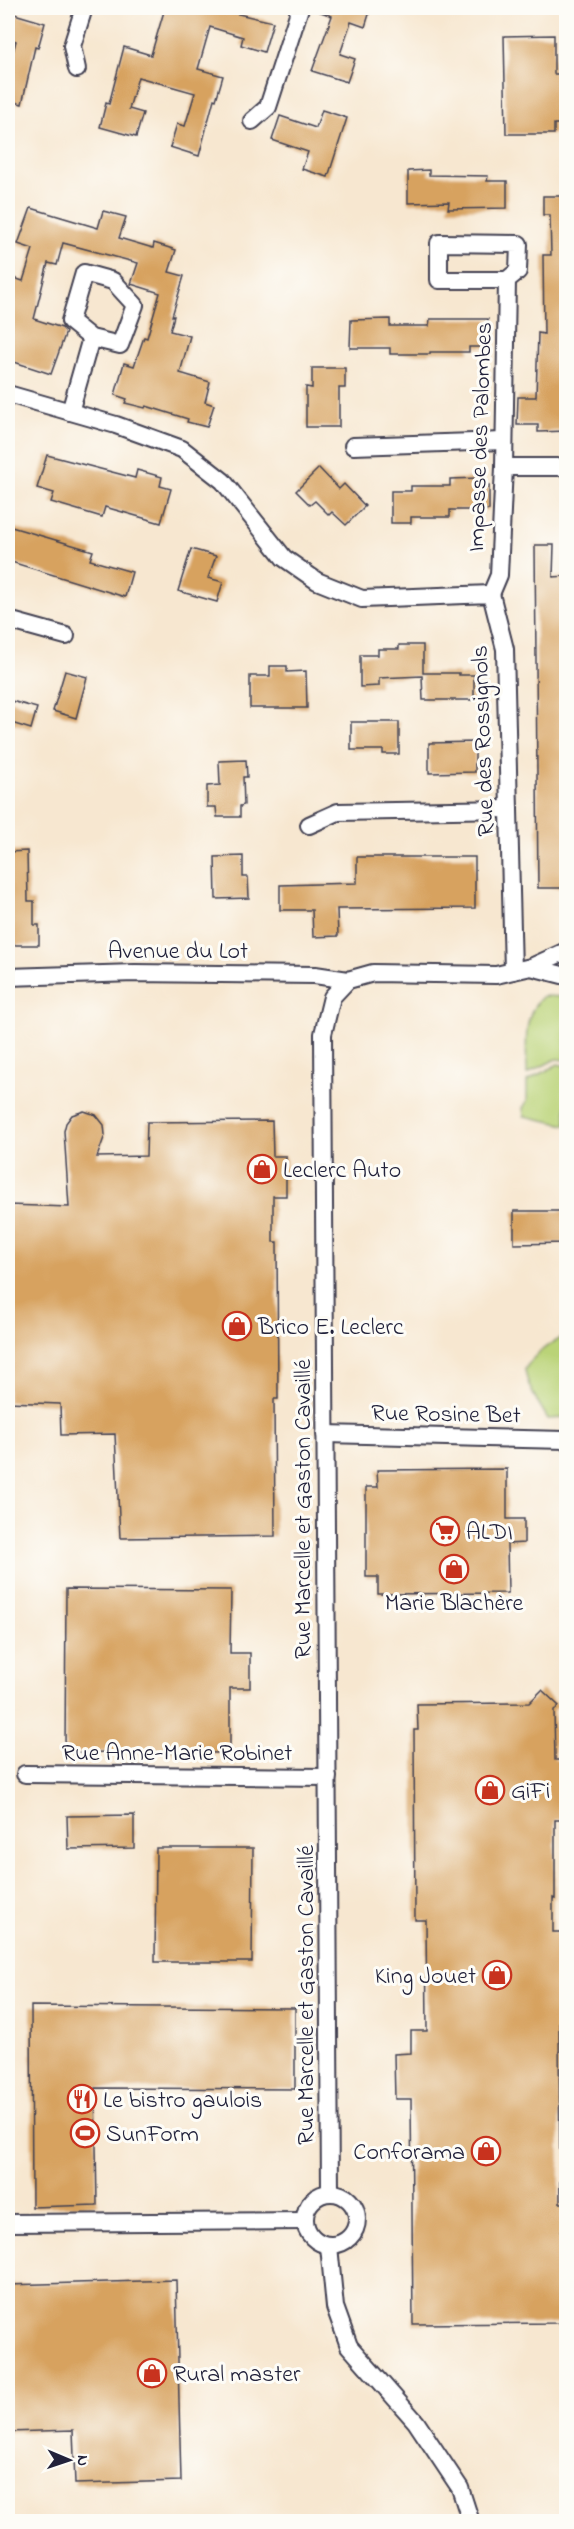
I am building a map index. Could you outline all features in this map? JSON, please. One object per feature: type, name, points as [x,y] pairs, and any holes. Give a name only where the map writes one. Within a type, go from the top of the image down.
[{"type":"street","points":[[77,69],[72,46],[84,8]]},
{"type":"street","points":[[252,121],[268,107],[300,8]]},
{"type":"street","name":"Impasse des Palombes","points":[[491,594],[499,575],[504,467],[507,280],[518,271],[519,244],[439,243],[439,280],[507,280]]},
{"type":"street","points":[[84,273],[114,281],[135,305],[120,345],[91,338],[70,321],[84,273]]},
{"type":"street","points":[[70,412],[91,338]]},
{"type":"street","points":[[8,394],[116,425],[182,449],[223,480],[284,558],[317,581],[362,599],[491,594]]},
{"type":"street","points":[[353,446],[504,441]]},
{"type":"street","points":[[504,467],[567,466]]},
{"type":"street","name":"Rue des Rossignols","points":[[491,594],[505,649],[513,971]]},
{"type":"street","points":[[8,620],[66,636]]},
{"type":"street","points":[[309,825],[338,812],[509,809]]},
{"type":"street","points":[[348,980],[374,973],[496,975],[531,967],[567,951]]},
{"type":"street","points":[[531,967],[567,976]]},
{"type":"street","name":"Avenue du Lot","points":[[8,977],[135,973],[315,975],[348,980]]},
{"type":"street","name":"Rue Marcelle et Gaston Cavaillé","points":[[330,2193],[323,1034],[332,997],[348,980]]},
{"type":"street","name":"Rue Rosine Bet","points":[[325,1434],[567,1440]]},
{"type":"street","name":"Rue Anne-Marie Robinet","points":[[25,1774],[328,1777]]},
{"type":"street","points":[[330,2193],[339,2194],[352,2204],[357,2220],[356,2228],[345,2242],[329,2246],[315,2241],[306,2229],[304,2221],[305,2212],[315,2199],[330,2193]]},
{"type":"street","points":[[8,2223],[304,2221]]},
{"type":"street","points":[[329,2246],[335,2307],[349,2346],[416,2422],[460,2488],[471,2522]]},
{"type":"green space","points":[[543,996],[566,997],[566,1060],[556,1059],[527,1074],[528,1022],[536,1004]]},
{"type":"green space","points":[[558,1064],[566,1066],[566,1125],[524,1116],[527,1081]]},
{"type":"green space","points":[[566,1335],[566,1418],[548,1419],[531,1389],[525,1369],[543,1349]]},
{"type":"building","points":[[165,8],[213,8],[273,22],[264,52],[241,45],[243,37],[210,27],[198,69],[223,76],[216,100],[214,99],[199,156],[170,147],[177,124],[185,126],[195,93],[138,77],[129,109],[143,113],[136,137],[100,127],[106,103],[109,104],[124,47],[151,55]]},
{"type":"building","points":[[318,8],[371,8],[365,27],[351,22],[340,54],[355,59],[347,82],[312,71],[332,16],[318,11]]},
{"type":"building","points":[[11,13],[45,23],[38,48],[35,47],[22,104],[8,100],[8,71],[16,41],[8,38]]},
{"type":"building","points":[[554,35],[554,74],[567,74],[567,124],[554,124],[554,134],[506,134],[504,36]]},
{"type":"building","points":[[322,110],[347,118],[328,177],[302,169],[308,152],[272,140],[280,116],[316,128]]},
{"type":"building","points":[[429,170],[429,175],[488,176],[487,181],[507,181],[507,208],[448,209],[449,202],[408,203],[408,171]]},
{"type":"building","points":[[543,196],[567,196],[567,431],[538,432],[538,425],[517,425],[518,397],[536,397],[538,333],[544,334],[543,255],[551,255],[550,215],[543,215]]},
{"type":"building","points":[[31,208],[98,228],[103,211],[126,217],[119,238],[153,248],[154,243],[176,250],[169,272],[184,276],[170,331],[190,336],[180,373],[210,382],[205,402],[214,405],[207,427],[146,406],[145,408],[125,403],[127,399],[115,395],[124,363],[134,366],[144,337],[147,338],[160,293],[131,284],[138,263],[63,243],[57,265],[48,263],[34,319],[62,328],[66,332],[51,374],[8,360],[8,276],[23,281],[33,249],[18,244]]},
{"type":"building","points":[[390,319],[390,326],[429,326],[430,319],[488,319],[488,347],[469,347],[469,352],[430,352],[430,354],[390,354],[390,348],[350,348],[351,320]]},
{"type":"building","points":[[312,368],[345,368],[345,388],[339,388],[339,427],[306,427],[306,387],[312,388]]},
{"type":"building","points":[[47,455],[135,478],[137,470],[162,477],[160,486],[171,489],[161,523],[105,507],[102,517],[51,502],[54,493],[37,488]]},
{"type":"building","points":[[319,468],[339,489],[344,484],[365,506],[346,525],[332,512],[329,515],[315,501],[310,505],[296,491]]},
{"type":"building","points":[[480,478],[480,485],[489,485],[489,510],[450,510],[450,517],[411,517],[411,523],[391,523],[391,491],[411,491],[411,486],[450,486],[450,479]]},
{"type":"building","points":[[8,526],[93,551],[90,560],[132,572],[125,597],[8,561]]},
{"type":"building","points":[[535,545],[554,545],[553,577],[567,576],[567,888],[538,888]]},
{"type":"building","points":[[191,549],[216,556],[208,578],[223,582],[217,602],[178,591]]},
{"type":"building","points":[[399,645],[423,645],[423,673],[474,675],[474,700],[423,700],[422,676],[379,678],[379,686],[360,687],[360,655],[378,655],[378,649],[399,649]]},
{"type":"building","points":[[270,666],[287,666],[287,672],[306,671],[307,708],[250,708],[250,676],[270,676]]},
{"type":"building","points":[[65,671],[87,677],[76,718],[53,711]]},
{"type":"building","points":[[8,700],[37,708],[31,729],[8,722]]},
{"type":"building","points":[[351,722],[399,722],[399,754],[383,754],[383,750],[351,750]]},
{"type":"building","points":[[475,742],[475,772],[429,773],[429,743]]},
{"type":"building","points":[[246,760],[247,777],[243,777],[244,805],[240,806],[240,817],[217,817],[216,807],[207,807],[207,786],[220,785],[219,761]]},
{"type":"building","points":[[27,851],[28,901],[34,901],[34,925],[39,925],[39,945],[8,945],[8,852]]},
{"type":"building","points":[[243,856],[243,877],[248,877],[249,898],[216,899],[215,857]]},
{"type":"building","points":[[357,857],[475,857],[475,908],[337,909],[338,936],[313,937],[312,910],[280,910],[280,885],[357,883]]},
{"type":"building","points":[[84,1111],[96,1115],[104,1125],[105,1135],[97,1157],[146,1156],[147,1122],[272,1121],[273,1156],[286,1156],[286,1196],[273,1196],[273,1242],[277,1242],[278,1399],[274,1399],[275,1536],[120,1538],[115,1434],[61,1435],[60,1404],[8,1402],[8,1205],[69,1207],[64,1131],[72,1115]]},
{"type":"building","points":[[514,1211],[567,1211],[567,1243],[514,1244]]},
{"type":"building","name":"ALDI","points":[[507,1469],[507,1519],[524,1519],[524,1543],[507,1544],[508,1593],[378,1594],[378,1577],[366,1577],[366,1487],[378,1487],[377,1470]]},
{"type":"building","points":[[66,1589],[231,1590],[230,1653],[250,1653],[250,1688],[230,1688],[230,1753],[65,1752]]},
{"type":"building","points":[[542,1690],[559,1706],[554,1710],[555,1760],[567,1760],[567,1820],[555,1820],[555,1899],[553,1898],[553,1932],[567,1932],[567,2017],[559,2017],[560,2203],[567,2203],[567,2231],[561,2231],[561,2323],[413,2324],[411,2099],[395,2099],[394,2054],[411,2053],[411,2031],[427,2031],[426,1920],[415,1920],[414,1730],[418,1730],[417,1704],[529,1703]]},
{"type":"building","points":[[134,1815],[134,1848],[68,1849],[67,1816]]},
{"type":"building","points":[[156,1848],[253,1848],[252,1962],[155,1962]]},
{"type":"building","points":[[31,2006],[295,2008],[295,2089],[95,2088],[97,2205],[32,2207]]},
{"type":"building","points":[[176,2280],[181,2481],[75,2484],[73,2430],[8,2432],[8,2285]]},
{"type":"place","name":"Leclerc Auto","points":[[262,1169]]},
{"type":"place","name":"Brico E. Leclerc","points":[[237,1326]]},
{"type":"place","name":"ALDI","points":[[445,1531]]},
{"type":"place","name":"Marie Blachère","points":[[454,1569]]},
{"type":"place","name":"GiFi","points":[[490,1790]]},
{"type":"place","name":"King Jouet","points":[[497,1975]]},
{"type":"place","name":"Le bistro gaulois","points":[[82,2099]]},
{"type":"place","name":"SunForm","points":[[85,2133]]},
{"type":"place","name":"Conforama","points":[[486,2151]]},
{"type":"place","name":"Rural master","points":[[152,2373]]}]
